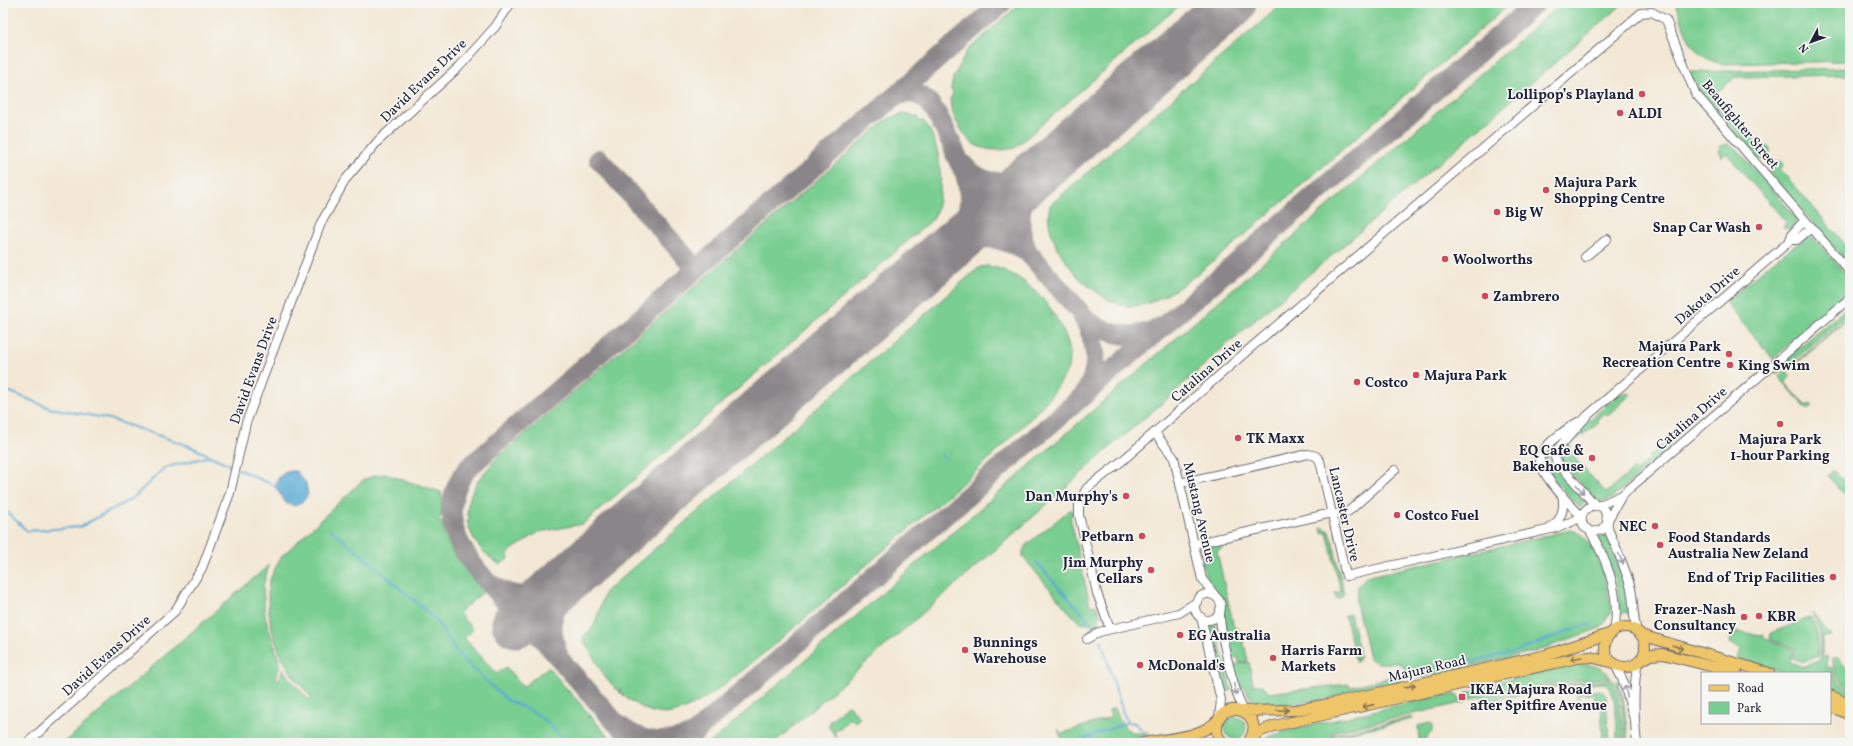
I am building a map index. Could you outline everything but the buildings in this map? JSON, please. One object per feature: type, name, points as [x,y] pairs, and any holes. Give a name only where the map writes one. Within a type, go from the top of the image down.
[{"type":"main road","points":[[1733,672],[1663,654],[1650,655],[1627,667],[1614,664],[1608,657],[1606,648],[1607,640],[1613,632],[1626,628],[1639,634],[1765,672]]},
{"type":"main road","name":"Majura Road","points":[[1219,719],[1229,710],[1236,709],[1244,711],[1295,710],[1329,704],[1546,655],[1613,632]]},
{"type":"main road","points":[[1639,634],[1645,648],[1639,661]]},
{"type":"main road","name":"Majura Road","points":[[1248,742],[1259,732],[1274,726],[1577,658],[1590,657],[1614,664]]},
{"type":"main road","points":[[1831,696],[1850,705]]},
{"type":"main road","points":[[1831,706],[1850,715]]},
{"type":"main road","points":[[1244,711],[1249,716],[1253,724],[1254,731],[1248,742]]},
{"type":"main road","points":[[1219,719],[1217,733],[1224,743]]},
{"type":"main road","points":[[1143,743],[1192,734],[1212,725],[1219,719]]},
{"type":"main road","points":[[1207,743],[1224,743]]},
{"type":"street","name":"David Evans Drive","points":[[27,743],[175,611],[202,568],[230,493],[246,423],[321,223],[346,179],[378,141],[459,67],[495,27],[511,3]]},
{"type":"street","name":"Beaufighter Street","points":[[1453,175],[1637,15],[1648,12],[1657,13],[1667,22],[1695,93],[1850,272]]},
{"type":"street","name":"Catalina Drive","points":[[1110,629],[1095,586],[1080,519],[1079,502],[1087,488],[1155,433],[1453,175]]},
{"type":"street","name":"Dakota Drive","points":[[1587,416],[1790,240],[1792,234],[1805,220]]},
{"type":"street","name":"Dakota Drive","points":[[1790,240],[1797,240],[1812,228]]},
{"type":"street","points":[[1585,257],[1606,239]]},
{"type":"street","name":"Catalina Drive","points":[[1597,506],[1610,502],[1622,495],[1850,298]]},
{"type":"street","points":[[1587,416],[1571,426],[1547,446],[1540,456],[1540,462],[1543,471],[1582,517],[1583,525],[1589,531],[1614,588],[1616,614],[1613,632]]},
{"type":"street","points":[[1587,416],[1553,455],[1556,461],[1597,506],[1606,512],[1608,529],[1630,586],[1633,618],[1639,634]]},
{"type":"street","name":"Mustang Avenue","points":[[1155,433],[1173,456],[1202,579],[1217,598]]},
{"type":"street","name":"Lancaster Drive","points":[[1180,483],[1312,454],[1317,456],[1320,461],[1346,576],[1546,530]]},
{"type":"street","points":[[1194,544],[1349,511],[1395,470]]},
{"type":"street","points":[[1546,530],[1554,526],[1560,517],[1563,505],[1562,494]]},
{"type":"street","name":"Catalina Drive","points":[[1608,521],[1622,495]]},
{"type":"street","points":[[1546,530],[1560,527],[1582,517],[1588,508],[1597,506]]},
{"type":"street","points":[[1560,527],[1596,532],[1602,530],[1608,521]]},
{"type":"street","name":"Mustang Avenue","points":[[1197,601],[1202,579]]},
{"type":"street","points":[[1088,639],[1097,632],[1179,613],[1207,594],[1217,598],[1220,602],[1221,622],[1235,690],[1244,711]]},
{"type":"street","points":[[1197,601],[1196,609],[1200,616],[1221,700],[1219,719]]},
{"type":"street","points":[[1179,613],[1213,619],[1217,616],[1220,610]]},
{"type":"street","points":[[1634,718],[1636,674],[1639,661]]},
{"type":"street","points":[[1614,664],[1624,683],[1634,718],[1637,743]]},
{"type":"green space","points":[[1021,3],[1182,3],[1015,148],[1000,150],[985,148],[975,145],[970,141],[956,121],[951,105],[953,78],[967,51]]},
{"type":"green space","points":[[1283,3],[1511,3],[1226,251],[1191,279],[1163,297],[1148,303],[1134,306],[1121,305],[1107,299],[1087,285],[1089,282],[1085,284],[1064,258],[1053,238],[1050,227],[1050,205]]},
{"type":"green space","points":[[1562,3],[1624,3],[1226,345],[1033,517],[774,743],[710,743]]},
{"type":"green space","points":[[1676,3],[1850,3],[1850,61],[1721,64],[1701,55],[1695,48],[1686,33]]},
{"type":"green space","points":[[1850,68],[1850,75],[1735,77],[1715,94],[1714,100],[1720,107],[1717,111],[1696,89],[1689,72]]},
{"type":"green space","points":[[1718,98],[1763,149],[1767,145],[1770,148],[1770,154],[1765,159],[1757,159],[1717,113],[1722,107],[1716,100]]},
{"type":"green space","points":[[903,114],[918,117],[919,122],[923,120],[934,141],[938,154],[941,182],[940,196],[933,219],[583,524],[539,532],[510,551],[508,554],[509,558],[500,565],[488,556],[471,534],[467,520],[470,518],[469,515],[467,515],[472,491],[480,478],[496,459],[884,122],[890,118]]},
{"type":"green space","points":[[1728,144],[1737,149],[1795,216],[1796,222],[1792,228],[1786,229],[1783,227],[1786,222],[1726,153],[1722,157],[1719,150],[1721,146]]},
{"type":"green space","points":[[1780,161],[1784,165],[1780,169],[1850,250],[1850,266],[1770,174],[1770,166],[1775,162]]},
{"type":"green space","points":[[1807,237],[1815,239],[1848,277],[1850,289],[1773,359],[1725,302],[1772,262]]},
{"type":"green space","points":[[988,266],[1007,272],[1025,282],[1033,289],[1053,312],[1050,315],[1054,314],[1067,340],[1070,354],[1068,368],[1056,389],[1045,402],[1008,441],[966,480],[772,647],[718,689],[691,706],[672,713],[664,714],[650,711],[631,701],[619,692],[622,689],[618,691],[605,677],[582,638],[594,626],[605,592],[970,275],[980,267]]},
{"type":"green space","points":[[1850,305],[1850,312],[1777,375],[1775,370],[1778,365]]},
{"type":"green space","points":[[1850,315],[1850,317],[1787,372],[1791,376],[1785,382],[1806,406],[1811,403],[1813,406],[1807,409],[1779,377]]},
{"type":"green space","points":[[1619,394],[1631,394],[1608,416],[1605,413],[1597,419],[1599,423],[1570,444],[1571,447],[1569,449],[1577,461],[1606,493],[1634,469],[1636,471],[1650,459],[1648,457],[1667,441],[1672,446],[1612,498],[1598,502],[1560,461],[1558,453],[1587,422]]},
{"type":"green space","points":[[1546,453],[1549,462],[1585,503],[1580,508],[1549,474],[1545,466]]},
{"type":"green space","points":[[1832,471],[1835,471],[1850,489],[1850,501],[1828,476]]},
{"type":"green space","points":[[385,474],[441,492],[441,517],[438,520],[439,522],[442,522],[444,533],[454,555],[483,592],[459,613],[473,630],[464,638],[497,674],[506,667],[523,687],[548,667],[590,715],[587,718],[591,716],[604,732],[617,743],[64,743],[269,565],[263,586],[265,616],[280,664],[276,679],[279,680],[283,669],[309,700],[311,697],[290,672],[275,638],[268,605],[270,580],[282,556],[363,480],[376,475]]},
{"type":"green space","points":[[1071,509],[1075,514],[1070,516],[1090,606],[1096,605],[1100,615],[1099,622],[1094,625],[1081,623],[1070,613],[1023,557],[1023,551],[1026,545]]},
{"type":"green space","points":[[1321,527],[1328,530],[1332,538],[1344,593],[1339,599],[1336,598],[1335,593],[1341,592],[1327,532],[1322,533]]},
{"type":"green space","points":[[1571,530],[1580,534],[1588,542],[1595,553],[1605,578],[1611,613],[1607,616],[1605,623],[1600,628],[1537,651],[1417,678],[1411,676],[1400,663],[1377,663],[1369,658],[1356,602],[1358,586],[1366,577]]},
{"type":"green space","points":[[1605,534],[1621,573],[1626,592],[1629,614],[1626,612],[1621,614],[1616,582],[1598,538]]},
{"type":"green space","points":[[1220,543],[1222,548],[1217,551],[1234,628],[1238,628],[1241,640],[1243,639],[1248,661],[1239,663],[1238,657],[1232,658],[1224,618],[1224,601],[1218,593],[1207,584],[1202,560],[1208,547]]},
{"type":"green space","points":[[1812,612],[1831,636],[1822,637],[1822,656],[1828,656],[1827,668],[1831,667],[1837,681],[1850,691],[1850,699],[1831,690],[1831,672],[1782,672],[1737,658],[1742,650],[1729,643],[1730,635],[1735,636],[1736,632],[1764,635],[1763,638],[1794,650],[1790,662],[1804,667],[1820,660],[1820,632]]},
{"type":"green space","points":[[1350,614],[1360,656],[1356,663],[1345,615]]},
{"type":"green space","points":[[1811,617],[1817,632],[1818,656],[1804,662],[1793,658],[1796,649],[1770,639],[1771,633]]},
{"type":"green space","points":[[1215,624],[1231,690],[1222,692],[1208,626]]},
{"type":"green space","points":[[1833,658],[1838,658],[1850,672],[1850,688],[1842,683],[1837,676]]},
{"type":"green space","points":[[1249,662],[1253,685],[1263,685],[1268,693],[1349,684],[1350,687],[1395,676],[1402,681],[1350,694],[1307,702],[1269,705],[1254,701],[1249,696],[1245,688],[1239,687],[1234,665]]},
{"type":"green space","points":[[1577,665],[1587,665],[1600,668],[1611,678],[1560,682],[1484,698],[1483,696],[1467,699],[1466,693],[1478,690],[1492,683]]},
{"type":"green space","points":[[1612,680],[1618,695],[1624,743],[1617,743],[1616,710],[1614,701],[1612,693],[1603,683],[1560,686],[1487,702],[1485,700],[1556,685]]},
{"type":"green space","points":[[1615,681],[1618,681],[1623,698],[1629,743],[1626,743],[1621,697]]},
{"type":"green space","points":[[1600,690],[1606,696],[1609,743],[1603,743],[1601,700],[1595,700],[1593,693],[1579,694],[1579,700],[1576,698],[1577,692]]},
{"type":"green space","points":[[1443,695],[1458,695],[1459,699],[1465,698],[1466,702],[1333,732],[1333,735],[1412,717],[1413,719],[1333,736],[1324,743],[1258,743],[1266,737],[1287,731]]},
{"type":"green space","points":[[848,704],[860,718],[855,722],[851,718],[834,733],[837,738],[829,727],[830,721]]},
{"type":"green space","points":[[1115,708],[1120,720],[1127,729],[1135,733],[1148,732],[1147,735],[1124,743],[1069,743],[1067,741],[1063,743],[1058,729],[1061,734],[1111,717],[1109,710]]},
{"type":"green space","points":[[1235,717],[1243,720],[1246,728],[1243,736],[1235,739],[1227,736],[1224,728],[1227,720]]},
{"type":"green space","points":[[1430,723],[1432,725],[1432,732],[1426,738],[1426,743],[1422,743],[1421,740],[1419,740],[1418,726]]},
{"type":"water","points":[[287,471],[296,471],[306,483],[308,495],[303,501],[295,506],[285,502],[275,486],[279,477]]},
{"type":"waterway","points":[[3,389],[50,408],[110,419],[189,446],[234,467]]},
{"type":"waterway","points":[[941,454],[945,458]]},
{"type":"waterway","points":[[3,508],[27,531],[80,527],[133,498],[164,468],[210,456]]},
{"type":"waterway","points":[[238,469],[275,486]]},
{"type":"waterway","points":[[330,529],[434,618],[459,655],[507,700],[535,713],[549,724],[567,743]]},
{"type":"waterway","points":[[1036,562],[1090,622]]},
{"type":"waterway","points":[[1450,666],[1518,651],[1586,624],[1591,625]]},
{"type":"waterway","points":[[1101,640],[1123,713],[1128,722],[1135,723],[1143,731]]},
{"type":"waterway","points":[[1414,674],[1422,673]]},
{"type":"waterway","points":[[1072,743],[1128,722]]},
{"type":"taxiway","points":[[521,619],[476,569],[464,550],[455,531],[452,511],[455,491],[467,469],[1002,3]]},
{"type":"taxiway","points":[[523,617],[615,722],[624,729],[643,738],[662,741],[682,738],[693,734],[1536,3]]},
{"type":"taxiway","points":[[894,97],[902,94],[916,94],[924,98],[929,103],[941,122],[965,174],[969,200],[965,222],[953,241],[935,259]]},
{"type":"taxiway","points":[[955,154],[965,174],[982,200],[1088,321],[1105,330],[1123,335],[1141,334],[1159,328]]},
{"type":"taxiway","points":[[599,159],[696,269]]},
{"type":"taxiway","points":[[1027,250],[1021,226],[1023,202],[1026,191],[1032,181],[1049,162]]},
{"type":"taxiway","points":[[962,163],[970,171],[988,181],[1007,181],[1028,176],[1038,171]]},
{"type":"taxiway","points":[[901,289],[934,260],[958,245],[971,240],[985,238],[1000,240],[1015,245],[1023,250]]},
{"type":"taxiway","points":[[1082,316],[1091,335],[1095,354],[1093,374],[1085,393]]},
{"type":"taxiway","points":[[558,654],[552,629],[555,608],[565,588],[581,568]]},
{"type":"taxiway","points":[[494,586],[503,591],[520,596],[538,594],[556,588],[564,583]]},
{"type":"runway","points":[[516,623],[1232,3]]},
{"type":"place","name":"Lollipop’s Playland","points":[[1642,94]]},
{"type":"place","name":"ALDI","points":[[1620,113]]},
{"type":"place","name":"Majura Park Shopping Centre","points":[[1546,190]]},
{"type":"place","name":"Big W","points":[[1497,212]]},
{"type":"place","name":"Snap Car Wash","points":[[1759,227]]},
{"type":"place","name":"Woolworths","points":[[1445,259]]},
{"type":"place","name":"Zambrero","points":[[1485,296]]},
{"type":"place","name":"Majura Park Recreation Centre","points":[[1729,354]]},
{"type":"place","name":"King Swim","points":[[1730,365]]},
{"type":"place","name":"Majura Park","points":[[1416,375]]},
{"type":"place","name":"Costco","points":[[1357,382]]},
{"type":"place","name":"Majura Park 1-hour Parking","points":[[1780,424]]},
{"type":"place","name":"TK Maxx","points":[[1238,438]]},
{"type":"place","name":"EQ Cafe & Bakehouse","points":[[1592,458]]},
{"type":"place","name":"Dan Murphy's","points":[[1126,496]]},
{"type":"place","name":"Costco Fuel","points":[[1397,515]]},
{"type":"place","name":"NEC","points":[[1655,526]]},
{"type":"place","name":"Petbarn","points":[[1142,536]]},
{"type":"place","name":"Food Standards Australia New Zeland","points":[[1660,545]]},
{"type":"place","name":"Jim Murphy Cellars","points":[[1151,570]]},
{"type":"place","name":"End of Trip Facilities","points":[[1833,577]]},
{"type":"place","name":"KBR","points":[[1759,616]]},
{"type":"place","name":"Frazer-Nash Consultancy","points":[[1744,617]]},
{"type":"place","name":"EG Australia","points":[[1180,635]]},
{"type":"place","name":"Bunnings Warehouse","points":[[965,650]]},
{"type":"place","name":"Harris Farm Markets","points":[[1273,658]]},
{"type":"place","name":"McDonald's","points":[[1140,665]]},
{"type":"place","name":"IKEA Majura Road after Spitfire Avenue","points":[[1462,697]]}]
